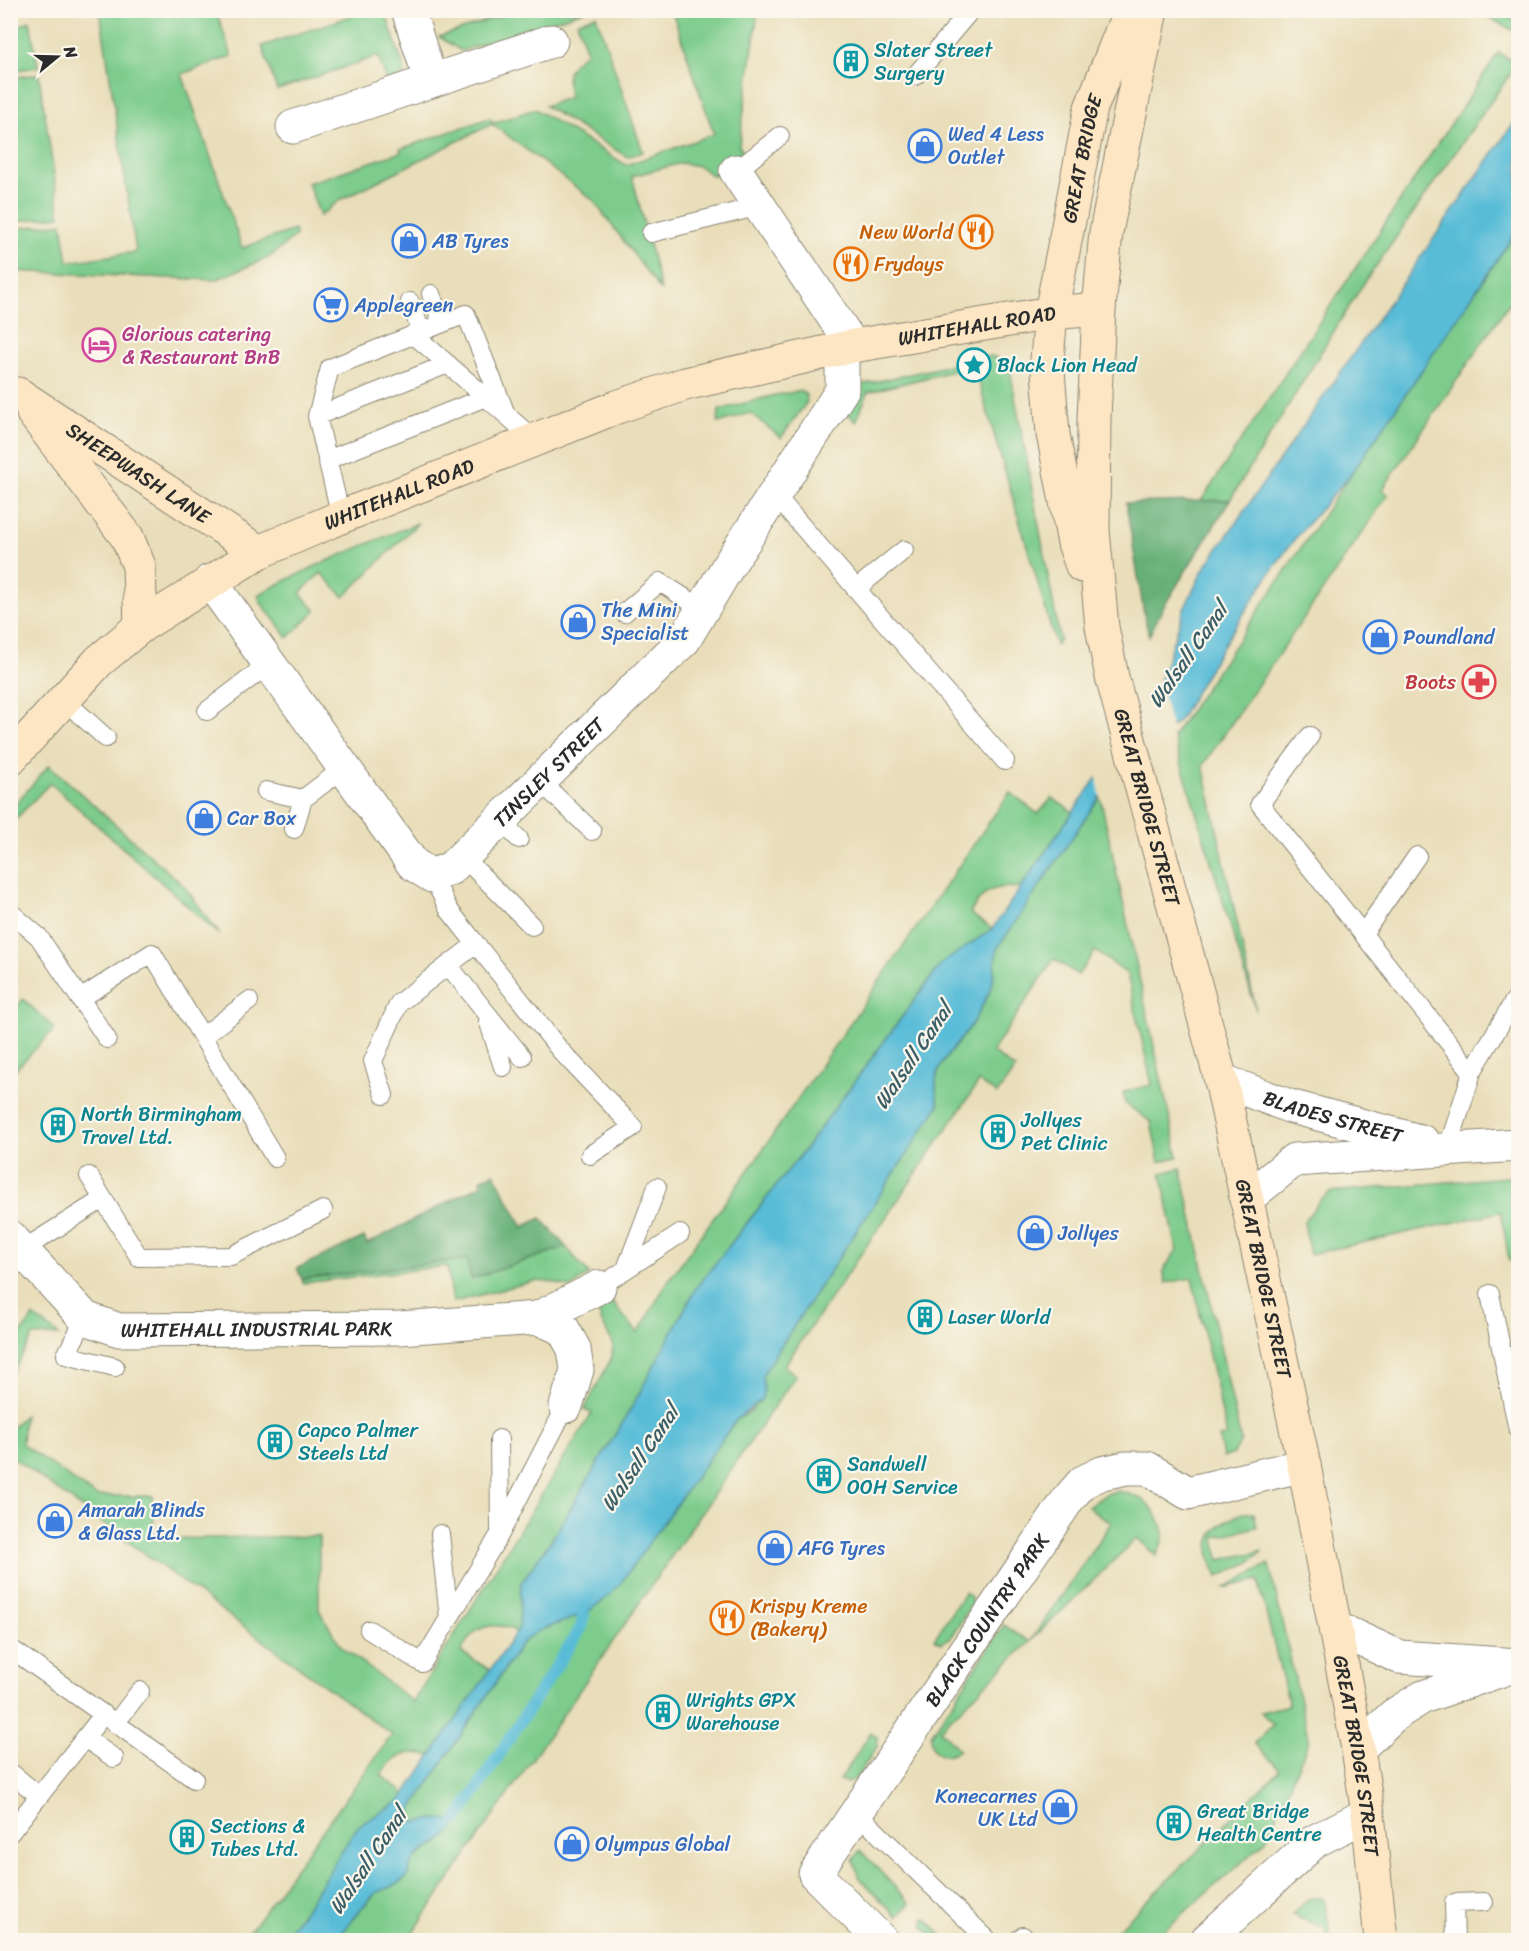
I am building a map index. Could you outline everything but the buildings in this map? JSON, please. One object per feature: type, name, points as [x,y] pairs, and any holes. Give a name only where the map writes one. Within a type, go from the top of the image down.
[{"type":"main road","name":"GREAT BRIDGE","points":[[1074,311],[1091,108],[1130,10]]},
{"type":"main road","name":"GREAT BRIDGE","points":[[1074,311],[1106,232],[1151,10]]},
{"type":"main road","name":"WHITEHALL ROAD","points":[[10,759],[99,661],[141,626],[259,552],[341,517],[617,406],[685,384],[848,347],[1074,311]]},
{"type":"main road","name":"GREAT BRIDGE STREET","points":[[1074,311],[1047,359],[1053,434],[1074,543],[1102,627]]},
{"type":"main road","name":"GREAT BRIDGE STREET","points":[[1074,311],[1094,418],[1093,530],[1102,627],[1112,677],[1221,1080],[1304,1465],[1358,1749],[1368,1814],[1381,1941]]},
{"type":"main road","name":"SHEEPWASH LANE","points":[[14,389],[259,552]]},
{"type":"main road","name":"SHEEPWASH LANE","points":[[14,389],[127,537],[139,566],[141,626]]},
{"type":"street","points":[[408,10],[431,81]]},
{"type":"street","points":[[292,127],[551,41]]},
{"type":"street","points":[[736,171],[848,347]]},
{"type":"street","name":"TINSLEY STREET","points":[[432,876],[451,868],[463,857],[509,830],[540,781],[684,640],[842,390],[848,347]]},
{"type":"street","points":[[210,581],[413,864],[432,876]]},
{"type":"street","name":"BLADES STREET","points":[[1221,1080],[1289,1106],[1448,1148]]},
{"type":"street","name":"BLADES STREET","points":[[1246,1199],[1294,1160],[1518,1145]]},
{"type":"street","name":"WHITEHALL INDUSTRIAL PARK","points":[[16,1243],[85,1318],[119,1330],[400,1328],[538,1318],[599,1287]]},
{"type":"street","points":[[538,1318],[562,1329],[574,1349],[577,1370],[566,1406]]},
{"type":"street","name":"BLACK COUNTRY PARK","points":[[881,1941],[815,1874],[1069,1498],[1083,1482],[1102,1473],[1126,1468],[1147,1468],[1188,1493],[1304,1465]]},
{"type":"street","points":[[1336,1628],[1399,1657],[1518,1665]]},
{"type":"street","points":[[1358,1749],[1394,1715],[1428,1695],[1518,1665]]},
{"type":"street","points":[[1207,1941],[1315,1841],[1368,1814]]},
{"type":"lane","points":[[915,76],[971,10]]},
{"type":"lane","points":[[736,171],[780,136]]},
{"type":"lane","points":[[651,233],[760,206]]},
{"type":"lane","points":[[431,294],[442,323]]},
{"type":"lane","points":[[410,302],[417,333],[448,364],[535,440]]},
{"type":"lane","points":[[341,517],[317,416],[330,368],[466,314],[506,414]]},
{"type":"lane","points":[[317,416],[448,364]]},
{"type":"lane","points":[[327,460],[486,397]]},
{"type":"lane","points":[[775,495],[1005,761]]},
{"type":"lane","points":[[856,589],[904,550]]},
{"type":"lane","points":[[624,613],[660,582],[702,609]]},
{"type":"lane","points":[[207,711],[269,664]]},
{"type":"lane","points":[[64,700],[106,738]]},
{"type":"lane","points":[[1310,736],[1260,804],[1472,1072]]},
{"type":"lane","points":[[294,829],[303,799],[344,768]]},
{"type":"lane","points":[[540,781],[592,831]]},
{"type":"lane","points":[[266,791],[303,799]]},
{"type":"lane","points":[[1363,933],[1417,856]]},
{"type":"lane","points":[[463,857],[532,926]]},
{"type":"lane","points":[[432,876],[449,910],[560,1050],[633,1127],[590,1155]]},
{"type":"lane","points":[[10,912],[39,937],[107,1039]]},
{"type":"lane","points":[[384,1095],[373,1061],[399,1003],[476,944]]},
{"type":"lane","points":[[80,999],[152,953],[275,1158]]},
{"type":"lane","points":[[448,964],[522,1056]]},
{"type":"lane","points":[[202,1037],[249,1001]]},
{"type":"lane","points":[[1448,1148],[1472,1072],[1514,1002]]},
{"type":"lane","points":[[484,1008],[503,1067]]},
{"type":"lane","points":[[89,1176],[139,1257],[231,1256],[323,1210]]},
{"type":"lane","points":[[626,1269],[657,1187]]},
{"type":"lane","points":[[16,1243],[103,1199]]},
{"type":"lane","points":[[599,1287],[680,1234]]},
{"type":"lane","points":[[1490,1294],[1518,1430]]},
{"type":"lane","points":[[85,1318],[66,1355],[115,1367]]},
{"type":"lane","points":[[369,1630],[422,1663],[500,1534],[566,1406]]},
{"type":"lane","points":[[499,1439],[500,1534]]},
{"type":"lane","points":[[441,1534],[449,1619]]},
{"type":"lane","points":[[1518,1645],[1518,1665]]},
{"type":"lane","points":[[10,1648],[194,1779]]},
{"type":"lane","points":[[10,1833],[85,1738],[140,1691]]},
{"type":"lane","points":[[85,1738],[114,1758]]},
{"type":"lane","points":[[10,1772],[39,1796]]},
{"type":"lane","points":[[857,1813],[988,1941]]},
{"type":"lane","points":[[1455,1941],[1454,1903],[1484,1902]]},
{"type":"green space","points":[[518,10],[584,11],[461,51],[439,37]]},
{"type":"green space","points":[[100,11],[216,11],[232,56],[182,74],[242,248],[294,230],[296,236],[268,258],[215,280],[11,271],[11,229],[62,223],[68,262],[136,252]]},
{"type":"green space","points":[[366,11],[385,11],[405,71],[398,83],[389,87],[378,56],[277,90],[262,46]]},
{"type":"green space","points":[[672,11],[758,11],[739,146],[744,153],[713,176],[699,166],[682,163],[632,176],[661,291],[593,200],[492,124],[340,200],[320,216],[308,183],[401,152],[400,149],[490,118],[493,123],[535,109],[626,165],[714,134]]},
{"type":"green space","points":[[1476,11],[1499,11],[1518,23],[1518,33]]},
{"type":"green space","points":[[596,15],[643,152],[627,157],[545,106],[570,97],[567,83],[569,71],[575,61],[587,52],[577,22]]},
{"type":"green space","points":[[30,21],[38,67],[11,71],[11,29]]},
{"type":"green space","points":[[1498,53],[1518,63],[1360,289],[1230,500],[1201,501]]},
{"type":"green space","points":[[39,74],[60,216],[11,222],[11,78]]},
{"type":"green space","points":[[1518,229],[1518,290],[1382,490],[1388,495],[1203,765],[1256,1010],[1173,736]]},
{"type":"green space","points":[[991,356],[1003,360],[1010,370],[1060,640],[1056,645],[974,366],[868,392],[856,422],[844,409],[861,385]]},
{"type":"green space","points":[[801,391],[806,395],[807,402],[781,438],[750,413],[718,423],[719,410],[775,395]]},
{"type":"green space","points":[[1230,500],[1164,606],[1149,636],[1126,503]]},
{"type":"green space","points":[[418,523],[344,597],[321,573],[300,593],[316,611],[288,638],[261,603],[258,595],[277,585]]},
{"type":"green space","points":[[49,765],[184,886],[220,935],[50,783],[11,824],[11,809]]},
{"type":"green space","points":[[1010,792],[1038,814],[1052,798],[1073,812],[1020,888],[1003,887],[990,891],[980,899],[970,913],[992,929],[941,964],[802,1153],[696,1288],[632,1407],[554,1536],[521,1583],[519,1628],[516,1632],[505,1627],[487,1627],[471,1636],[461,1652],[490,1670],[431,1756],[415,1753],[402,1755],[391,1762],[381,1775],[405,1794],[400,1801],[358,1826],[302,1914],[281,1940],[243,1940],[392,1735],[11,1456],[11,1429],[24,1415],[22,1444],[96,1496],[153,1496],[154,1539],[319,1536],[319,1610],[341,1646],[413,1702],[592,1413],[584,1410],[612,1357],[613,1344],[598,1310],[606,1295],[638,1333],[668,1281],[759,1155]]},
{"type":"green space","points":[[1100,796],[1178,1157],[1159,1162],[1151,1122],[1125,1103],[1123,1092],[1152,1085],[1127,974],[1095,951],[1078,975],[1054,959],[992,1052],[1015,1069],[997,1094],[979,1082],[784,1366],[796,1375],[408,1940],[337,1940],[377,1892],[397,1884],[407,1876],[412,1861],[441,1842],[435,1819],[416,1822],[410,1820],[413,1807],[522,1643],[534,1632],[558,1624],[620,1584],[736,1420],[751,1411],[764,1389],[762,1376],[773,1358],[939,1105],[936,1092],[938,1073],[946,1057],[973,1022],[990,991],[997,949]]},
{"type":"green space","points":[[23,999],[55,1029],[14,1071],[11,1070],[11,1014]]},
{"type":"green space","points":[[1181,1168],[1241,1441],[1234,1454],[1223,1458],[1219,1438],[1227,1436],[1192,1278],[1166,1283],[1163,1271],[1177,1250],[1161,1173]]},
{"type":"green space","points":[[494,1173],[523,1227],[541,1218],[566,1247],[471,1279],[467,1259],[302,1279],[297,1268],[364,1237],[367,1244],[481,1185],[480,1180]]},
{"type":"green space","points":[[1518,1176],[1518,1258],[1509,1261],[1501,1212],[1310,1254],[1304,1222],[1319,1201],[1331,1192]]},
{"type":"green space","points":[[566,1247],[589,1274],[571,1288],[557,1283],[535,1281],[453,1302],[447,1266],[303,1283],[302,1279],[467,1259],[471,1279]]},
{"type":"green space","points":[[34,1316],[59,1335],[33,1336],[11,1375],[11,1346]]},
{"type":"green space","points":[[1118,1491],[1137,1497],[1148,1504],[1156,1513],[1164,1532],[1156,1556],[1137,1538],[1031,1641],[1111,1523],[1088,1507],[1106,1494]]},
{"type":"green space","points":[[1243,1513],[1254,1513],[1257,1527],[1215,1537],[1219,1560],[1263,1551],[1248,1563],[1218,1577],[1210,1555],[1211,1538],[1222,1524]]},
{"type":"green space","points":[[1269,1564],[1309,1741],[1265,1842],[1153,1940],[1107,1940],[1280,1770],[1254,1743],[1273,1725],[1261,1712],[1289,1705],[1258,1580],[1224,1588]]},
{"type":"green space","points":[[965,1592],[971,1597],[972,1604],[950,1638],[941,1643],[934,1639]]},
{"type":"green space","points":[[1004,1625],[1030,1642],[940,1729],[959,1750],[943,1755],[935,1751],[931,1735]]},
{"type":"green space","points":[[871,1732],[877,1737],[878,1745],[856,1779],[847,1783],[840,1780]]},
{"type":"green space","points":[[860,1850],[910,1903],[897,1917],[860,1878],[853,1860]]},
{"type":"green space","points":[[1315,1897],[1322,1899],[1326,1907],[1331,1940],[1328,1940],[1325,1928],[1292,1915],[1308,1899]]},
{"type":"green space","points":[[925,1918],[947,1940],[937,1940],[923,1926]]},
{"type":"water","name":"Walsall Canal","points":[[1518,117],[1518,229],[1351,474],[1293,541],[1270,573],[1219,652],[1180,719],[1105,789],[997,949],[993,982],[987,996],[973,1022],[941,1064],[938,1072],[936,1092],[939,1105],[762,1376],[764,1389],[762,1399],[736,1420],[612,1593],[588,1611],[536,1632],[522,1643],[413,1807],[410,1820],[417,1822],[435,1819],[457,1820],[450,1834],[414,1859],[404,1880],[375,1894],[337,1940],[281,1940],[302,1914],[358,1826],[400,1801],[519,1628],[521,1583],[554,1536],[632,1407],[696,1288],[802,1153],[941,964],[992,929],[1095,780],[1162,675],[1184,609],[1203,570]]},
{"type":"pier","points":[[1158,676],[1172,731],[1107,791],[1101,800],[1096,773]]},
{"type":"waterway","points":[[457,1820],[575,1637],[581,1627],[584,1614]]},
{"type":"place","name":"Slater Street Surgery","points":[[851,61]]},
{"type":"place","name":"Wed 4 Less Outlet","points":[[925,146]]},
{"type":"place","name":"New World","points":[[976,232]]},
{"type":"place","name":"AB Tyres","points":[[409,241]]},
{"type":"place","name":"Frydays","points":[[851,264]]},
{"type":"place","name":"Applegreen","points":[[331,305]]},
{"type":"place","name":"Glorious catering & Restaurant BnB","points":[[99,345]]},
{"type":"place","name":"Black Lion Head","points":[[974,365]]},
{"type":"place","name":"The Mini Specialist","points":[[578,622]]},
{"type":"place","name":"Poundland","points":[[1380,637]]},
{"type":"place","name":"Boots","points":[[1479,682]]},
{"type":"place","name":"Car Box","points":[[204,818]]},
{"type":"place","name":"North Birmingham Travel Ltd.","points":[[58,1125]]},
{"type":"place","name":"Jollyes Pet Clinic","points":[[998,1132]]},
{"type":"place","name":"Jollyes","points":[[1035,1233]]},
{"type":"place","name":"Laser World","points":[[925,1317]]},
{"type":"place","name":"Capco Palmer Steels Ltd","points":[[275,1442]]},
{"type":"place","name":"Sandwell OOH Service","points":[[824,1476]]},
{"type":"place","name":"Amarah Blinds & Glass Ltd.","points":[[55,1521]]},
{"type":"place","name":"AFG Tyres","points":[[775,1548]]},
{"type":"place","name":"Krispy Kreme (Bakery)","points":[[727,1618]]},
{"type":"place","name":"Wrights GPX Warehouse","points":[[663,1712]]},
{"type":"place","name":"Konecarnes UK Ltd","points":[[1060,1807]]},
{"type":"place","name":"Great Bridge Health Centre","points":[[1174,1823]]},
{"type":"place","name":"Sections & Tubes Ltd.","points":[[187,1837]]},
{"type":"place","name":"Olympus Global","points":[[572,1844]]}]
